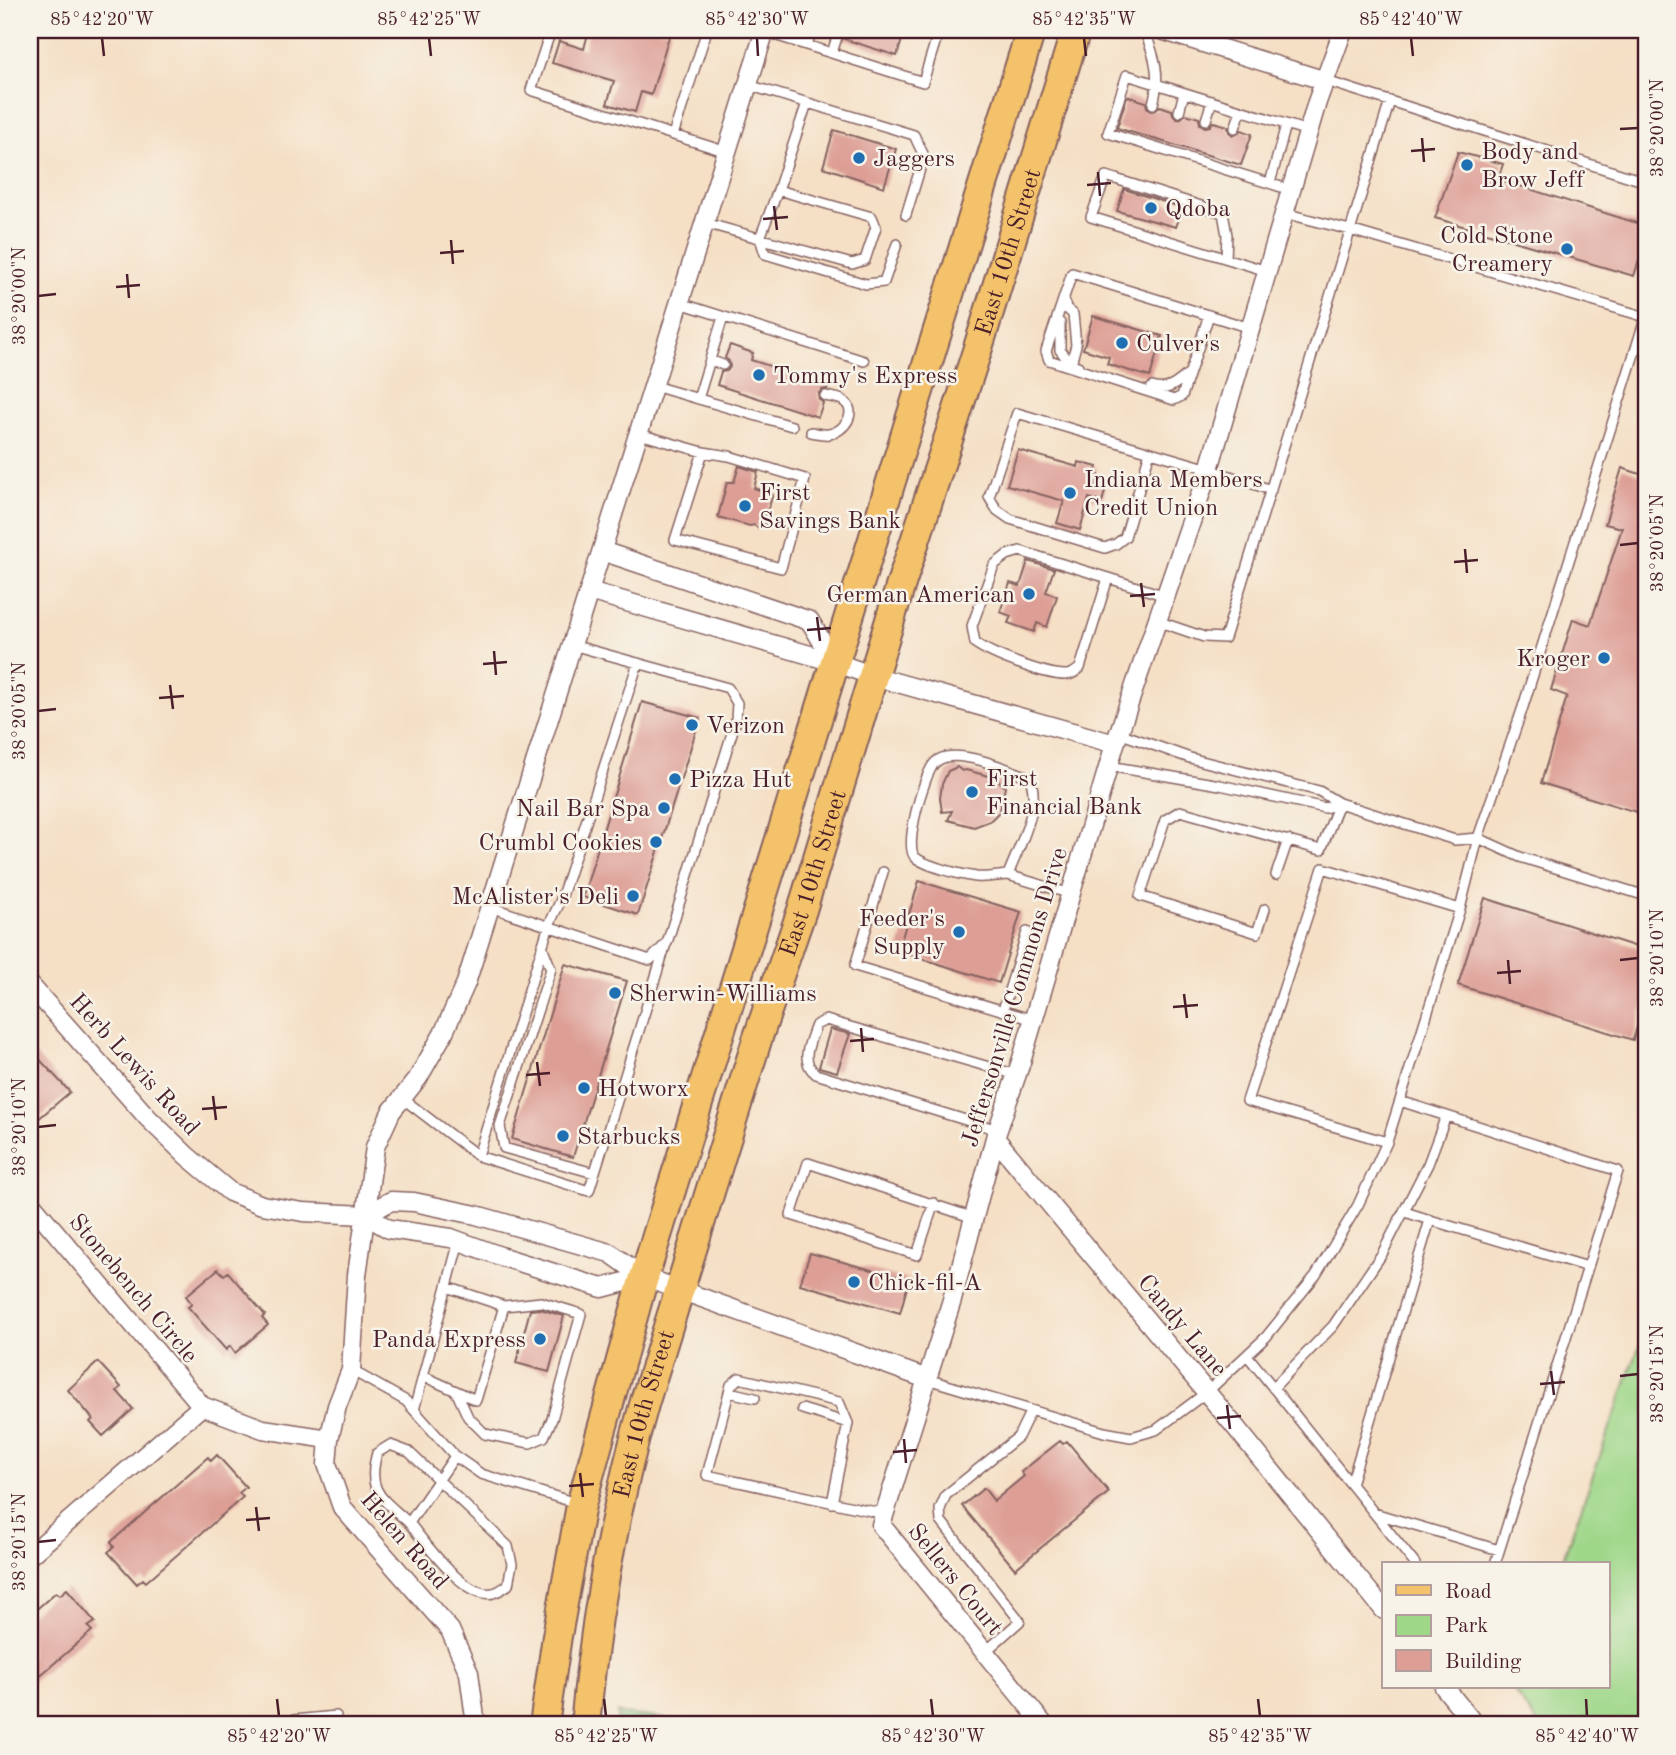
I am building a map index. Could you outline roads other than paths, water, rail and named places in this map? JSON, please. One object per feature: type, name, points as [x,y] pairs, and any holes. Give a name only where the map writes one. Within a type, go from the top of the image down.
[{"type":"main road","name":"East 10th Street","points":[[544,1725],[581,1505],[644,1277],[1031,30]]},
{"type":"main road","name":"East 10th Street","points":[[586,1725],[597,1625],[628,1461],[758,1037],[798,923],[1076,30]]},
{"type":"street","points":[[1161,30],[1326,81]]},
{"type":"street","name":"Jeffersonville Commons Drive","points":[[927,1379],[952,1300],[996,1134],[1034,1020],[1117,738],[1209,470],[1308,131],[1343,30]]},
{"type":"street","name":"Helen Road","points":[[476,1725],[469,1673],[450,1630],[342,1507],[327,1464],[329,1439],[337,1406],[351,1370],[355,1302],[375,1147],[391,1112],[418,1078],[443,1034],[466,983],[765,31]]},
{"type":"street","points":[[602,551],[810,621],[834,662]]},
{"type":"street","points":[[589,592],[834,662],[873,676],[1117,738]]},
{"type":"street","name":"Herb Lewis Road","points":[[30,985],[148,1118],[230,1192],[262,1205],[303,1212],[365,1215],[389,1229],[459,1241],[503,1258],[602,1288],[644,1277]]},
{"type":"street","name":"Candy Lane","points":[[996,1134],[1382,1608]]},
{"type":"street","name":"Herb Lewis Road","points":[[365,1215],[391,1201],[414,1202],[476,1214],[610,1253],[644,1277],[680,1289]]},
{"type":"street","name":"Stonebench Circle","points":[[30,1202],[202,1406],[264,1429],[329,1439]]},
{"type":"street","points":[[680,1289],[927,1379]]},
{"type":"street","name":"Sellers Court","points":[[927,1379],[881,1525],[1044,1725]]},
{"type":"street","points":[[30,1555],[202,1406]]},
{"type":"street","points":[[1445,1688],[1475,1725]]},
{"type":"lane","points":[[551,30],[531,90],[727,152]]},
{"type":"lane","points":[[673,135],[707,30]]},
{"type":"lane","points":[[807,45],[812,30]]},
{"type":"lane","points":[[765,31],[923,82],[939,30]]},
{"type":"lane","points":[[1144,30],[1155,55],[1158,85],[1153,104]]},
{"type":"lane","points":[[832,53],[837,37]]},
{"type":"lane","points":[[1291,190],[1144,140],[1108,133],[1127,75],[1308,131]]},
{"type":"lane","points":[[1326,81],[1646,182]]},
{"type":"lane","points":[[748,85],[914,135],[924,156],[906,215]]},
{"type":"lane","points":[[1179,112],[1184,93]]},
{"type":"lane","points":[[1206,120],[1212,101]]},
{"type":"lane","points":[[1157,621],[1204,637],[1225,638],[1390,101]]},
{"type":"lane","points":[[807,103],[760,239],[765,254],[866,284],[884,282],[897,244]]},
{"type":"lane","points":[[1235,128],[1241,111]]},
{"type":"lane","points":[[1270,183],[1286,125]]},
{"type":"lane","points":[[1226,258],[1228,246],[1223,213],[1106,176],[1091,216],[1267,271]]},
{"type":"lane","points":[[705,223],[852,264],[865,260],[876,227],[872,218],[778,190]]},
{"type":"lane","points":[[927,1379],[1131,1437],[1156,1430],[1207,1392],[1265,1337],[1316,1275],[1358,1205],[1387,1142],[1460,909],[1478,838],[1528,692],[1646,320],[1350,230],[1284,213]]},
{"type":"lane","points":[[1189,373],[1173,387],[1162,390],[1071,364],[1060,350],[1059,324],[1072,273],[1251,328]]},
{"type":"lane","points":[[680,303],[864,361]]},
{"type":"lane","points":[[1065,304],[1046,351],[1049,360],[1174,400],[1182,396],[1209,315]]},
{"type":"lane","points":[[1065,304],[1073,314],[1076,345],[1071,364]]},
{"type":"lane","points":[[698,399],[723,317]]},
{"type":"lane","points":[[710,360],[723,365]]},
{"type":"lane","points":[[654,386],[792,426]]},
{"type":"lane","points":[[811,432],[827,435],[838,432],[847,424],[850,415],[848,406],[843,401],[825,396]]},
{"type":"lane","points":[[1150,452],[1125,537],[1105,548],[1010,519],[997,510],[989,497],[1017,413],[1150,452],[1271,490]]},
{"type":"lane","points":[[639,434],[703,452],[729,456],[804,479],[781,568],[675,540],[703,452]]},
{"type":"lane","points":[[1108,578],[1080,668],[1075,673],[1068,676],[1051,673],[997,655],[975,643],[972,626],[994,565],[1007,555],[1020,551],[1108,578],[1166,596]]},
{"type":"lane","points":[[402,1098],[478,1156],[589,1191],[736,720],[737,703],[727,688],[572,645]]},
{"type":"lane","points":[[478,1156],[542,946],[560,902],[638,663]]},
{"type":"lane","points":[[1117,738],[1319,791],[1339,803],[1455,840],[1478,838],[1520,857],[1646,896]]},
{"type":"lane","points":[[1008,875],[1033,808],[1034,786],[1029,777],[966,757],[947,757],[935,762],[928,774],[912,830],[910,849],[915,857],[932,865],[975,877],[1008,875],[1071,894]]},
{"type":"lane","points":[[1109,766],[1220,785],[1325,808],[1339,803]]},
{"type":"lane","points":[[1339,803],[1321,850],[1322,868],[1247,1101],[1387,1142]]},
{"type":"lane","points":[[1265,909],[1256,933],[1140,896],[1165,820],[1180,811],[1321,850]]},
{"type":"lane","points":[[1276,875],[1288,841]]},
{"type":"lane","points":[[1322,868],[1460,909]]},
{"type":"lane","points":[[883,872],[855,966],[1034,1020]]},
{"type":"lane","points":[[490,907],[650,960],[667,943]]},
{"type":"lane","points":[[1003,1010],[1027,932]]},
{"type":"lane","points":[[542,946],[551,969],[500,1126],[504,1148],[594,1173]]},
{"type":"lane","points":[[996,1134],[816,1074],[807,1063],[806,1055],[816,1025],[825,1020],[1017,1075]]},
{"type":"lane","points":[[1400,1101],[1618,1171],[1496,1562]]},
{"type":"lane","points":[[1273,1388],[1332,1326],[1382,1254],[1428,1164],[1446,1116]]},
{"type":"lane","points":[[934,1203],[917,1255],[791,1215],[808,1163],[934,1203],[974,1218]]},
{"type":"lane","points":[[1405,1212],[1588,1267]]},
{"type":"lane","points":[[1351,1485],[1430,1220]]},
{"type":"lane","points":[[414,1410],[459,1241]]},
{"type":"lane","points":[[447,1287],[504,1306],[541,1302],[581,1314],[552,1419],[544,1437],[530,1443],[485,1434],[468,1417],[456,1391]]},
{"type":"lane","points":[[423,1376],[476,1400],[504,1306]]},
{"type":"lane","points":[[1247,1354],[1413,1562]]},
{"type":"lane","points":[[351,1370],[406,1401],[455,1456],[481,1474],[581,1505]]},
{"type":"lane","points":[[832,1503],[848,1423],[839,1402],[739,1378],[731,1385],[727,1396],[707,1475],[832,1503],[885,1514]]},
{"type":"lane","points":[[727,1396],[755,1398]]},
{"type":"lane","points":[[802,1409],[848,1423]]},
{"type":"lane","points":[[985,1653],[1020,1621],[941,1521],[940,1508],[946,1495],[1018,1437],[1031,1410]]},
{"type":"lane","points":[[390,1445],[409,1452],[508,1546],[512,1564],[508,1584],[496,1593],[483,1594],[457,1579],[409,1523],[376,1492],[372,1470],[377,1452],[390,1445]]},
{"type":"lane","points":[[409,1523],[455,1456]]},
{"type":"lane","points":[[1373,1513],[1500,1550]]},
{"type":"lane","points":[[281,1725],[283,1721],[336,1716]]},
{"type":"place","name":"Jaggers","points":[[859,158]]},
{"type":"place","name":"Body and Brow Jeff","points":[[1467,165]]},
{"type":"place","name":"Qdoba","points":[[1151,208]]},
{"type":"place","name":"Cold Stone Creamery","points":[[1567,249]]},
{"type":"place","name":"Culver's","points":[[1122,343]]},
{"type":"place","name":"Tommy's Express","points":[[759,375]]},
{"type":"place","name":"Indiana Members Credit Union","points":[[1070,493]]},
{"type":"place","name":"First Savings Bank","points":[[745,506]]},
{"type":"place","name":"German American","points":[[1029,594]]},
{"type":"place","name":"Kroger","points":[[1604,658]]},
{"type":"place","name":"Verizon","points":[[692,725]]},
{"type":"place","name":"Pizza Hut","points":[[675,779]]},
{"type":"place","name":"First Financial Bank","points":[[972,792]]},
{"type":"place","name":"Nail Bar Spa","points":[[664,808]]},
{"type":"place","name":"Crumbl Cookies","points":[[656,842]]},
{"type":"place","name":"McAlister's Deli","points":[[633,896]]},
{"type":"place","name":"Feeder's Supply","points":[[959,932]]},
{"type":"place","name":"Sherwin-Williams","points":[[615,993]]},
{"type":"place","name":"Hotworx","points":[[584,1088]]},
{"type":"place","name":"Starbucks","points":[[563,1136]]},
{"type":"place","name":"Chick-fil-A","points":[[854,1282]]},
{"type":"place","name":"Panda Express","points":[[540,1339]]}]
